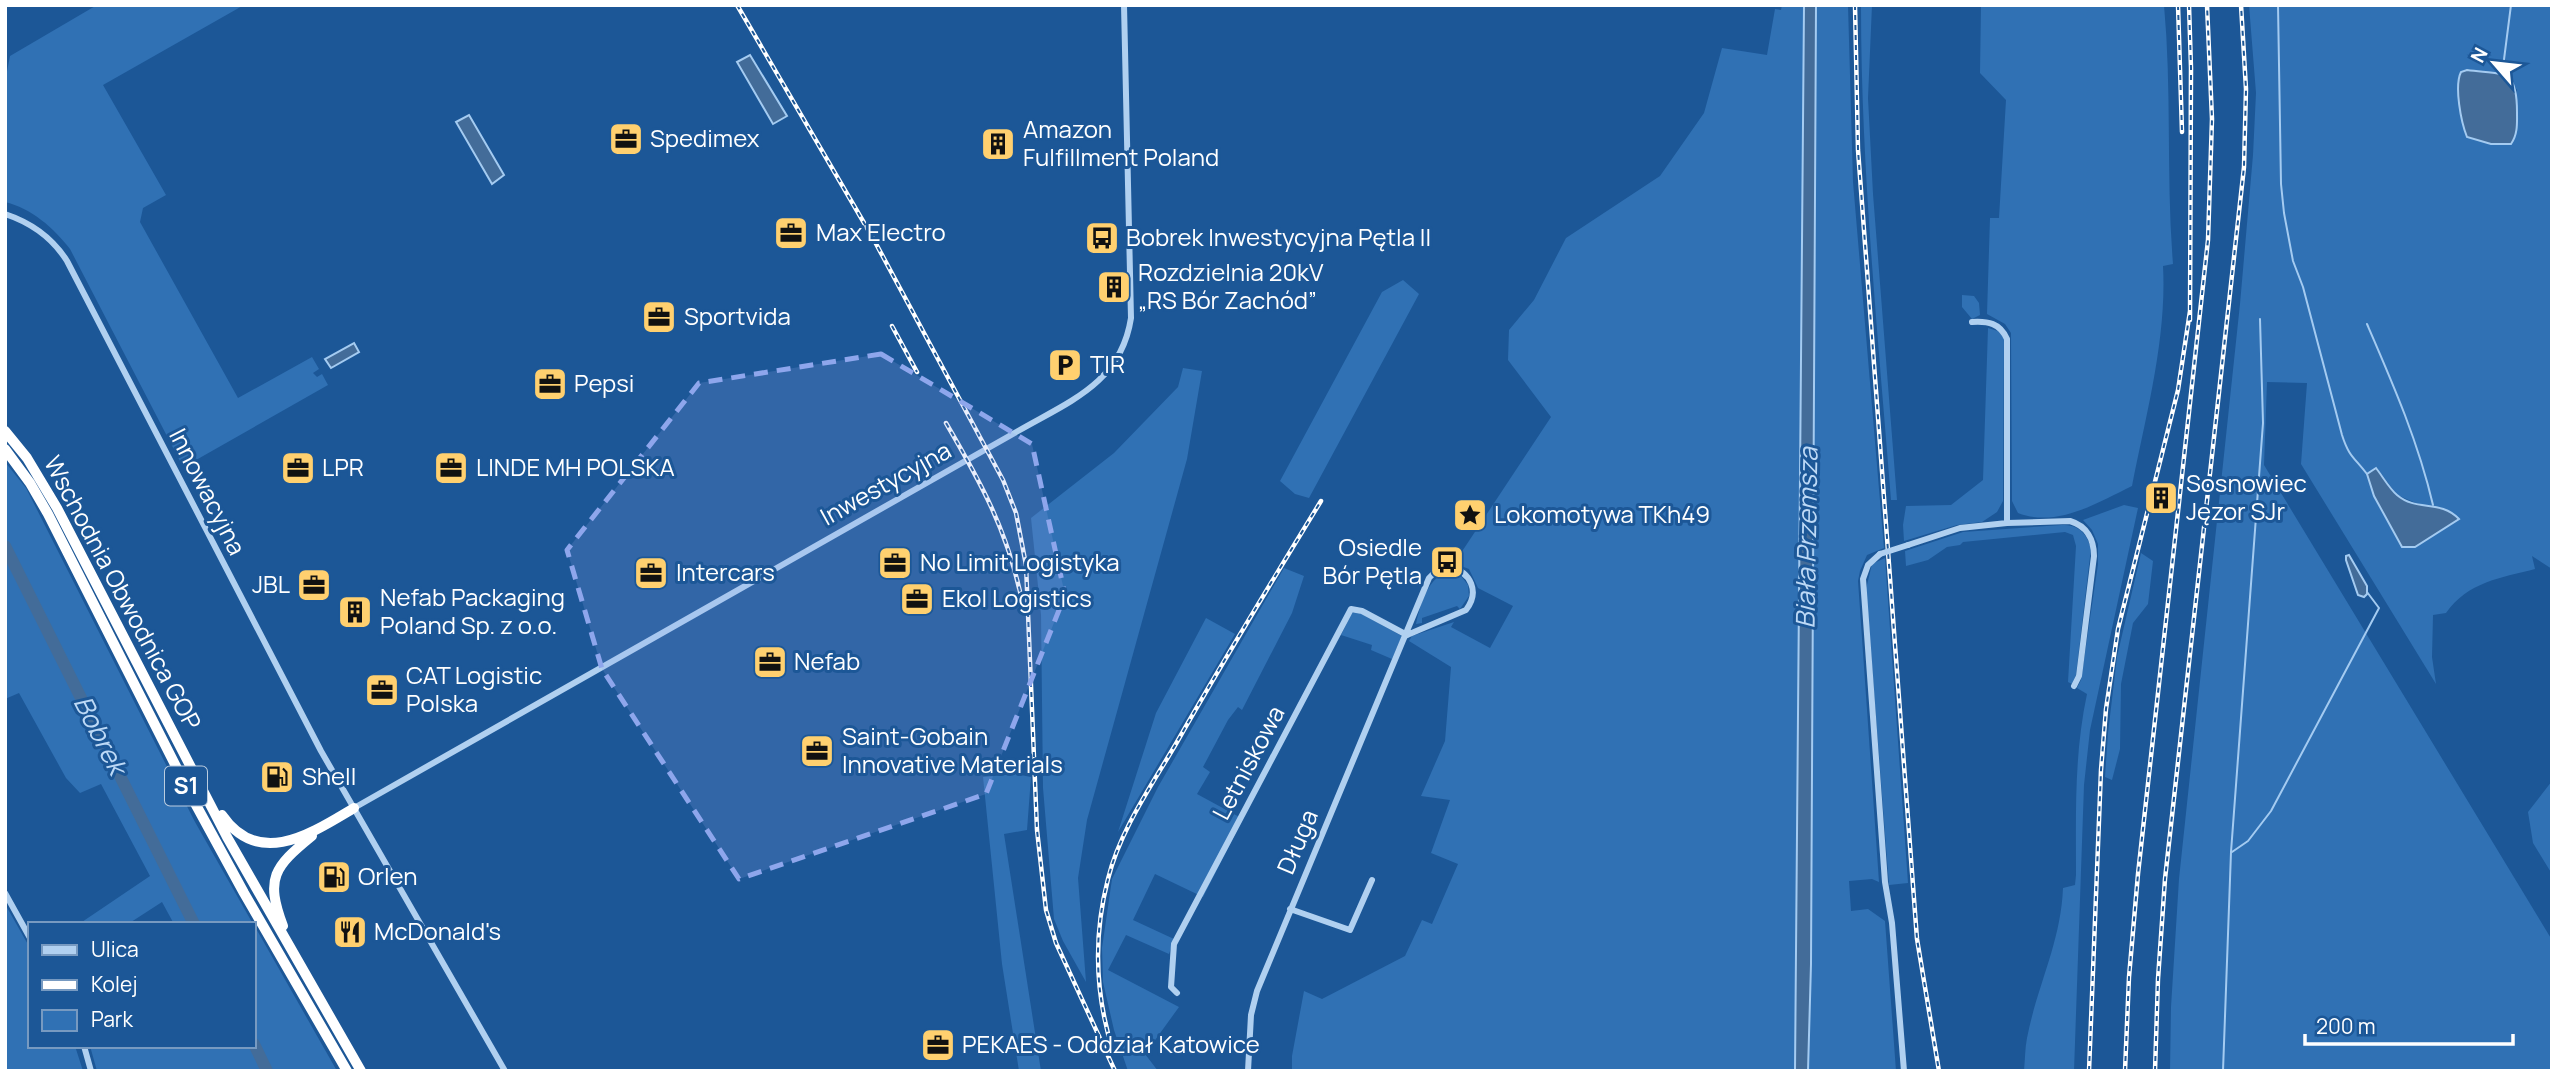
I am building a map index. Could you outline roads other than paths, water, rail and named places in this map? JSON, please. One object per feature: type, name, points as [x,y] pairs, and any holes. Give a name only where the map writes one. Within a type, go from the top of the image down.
[{"type":"highway","name":"Wschodnia Obwodnica GOP","points":[[5,431],[27,458],[57,508],[192,773],[295,959],[361,1071]]},
{"type":"highway","name":"Wschodnia Obwodnica GOP","points":[[5,449],[48,514],[190,794],[347,1071]]},
{"type":"highway","points":[[192,773],[229,825],[247,839],[269,845],[322,827]]},
{"type":"highway","points":[[295,959],[273,898],[279,868],[292,852],[322,827],[354,808]]},
{"type":"street","name":"Inwestycyjna","points":[[354,808],[1027,426],[1103,378],[1121,355],[1132,318],[1124,5]]},
{"type":"street","name":"Innowacyjna","points":[[5,214],[42,233],[55,244],[67,261],[308,726],[505,1071]]},
{"type":"street","points":[[1972,322],[1987,321],[2000,328],[2007,339],[2007,523]]},
{"type":"street","points":[[1904,1071],[1865,626],[1863,579],[1868,565],[1880,554],[1959,528],[2007,523],[2076,523],[2092,540],[2094,556],[2079,676],[2074,686]]},
{"type":"street","name":"Długa","points":[[1248,1071],[1253,1004],[1429,578],[1438,569],[1450,566],[1466,575],[1472,583],[1472,602],[1461,614],[1407,635]]},
{"type":"street","name":"Letniskowa","points":[[1177,993],[1171,987],[1174,944],[1351,609],[1362,611],[1407,635]]},
{"type":"street","points":[[1290,909],[1350,930],[1372,880]]},
{"type":"street","points":[[5,894],[28,934]]},
{"type":"street","points":[[85,1048],[91,1071]]},
{"type":"water","name":"Biała Przemsza","points":[[1804,5],[1816,5],[1811,964],[1808,1071],[1795,1071]]},
{"type":"water","points":[[750,55],[787,116],[773,124],[737,62]]},
{"type":"water","points":[[2467,70],[2500,74],[2511,81],[2515,88],[2517,120],[2511,144],[2491,144],[2467,137],[2458,86],[2461,72]]},
{"type":"water","points":[[469,115],[504,175],[492,184],[456,122]]},
{"type":"water","points":[[354,343],[359,352],[331,368],[325,359]]},
{"type":"water","points":[[2376,468],[2394,492],[2405,500],[2444,509],[2459,519],[2415,547],[2402,547],[2374,496],[2367,474]]},
{"type":"water","points":[[2349,555],[2367,586],[2367,594],[2364,597],[2358,595],[2346,560]]},
{"type":"waterway","points":[[2278,5],[2281,184],[2293,261],[2303,287],[2342,435],[2350,453],[2367,474]]},
{"type":"waterway","points":[[2502,75],[2511,5]]},
{"type":"waterway","points":[[2223,1071],[2231,852],[2263,423],[2260,319]]},
{"type":"waterway","points":[[2367,324],[2412,435],[2433,505]]},
{"type":"waterway","name":"Bobrek","points":[[5,546],[193,922]]},
{"type":"waterway","points":[[2232,852],[2248,841],[2271,811],[2379,608],[2367,592]]},
{"type":"waterway","name":"Bobrek","points":[[256,1048],[267,1071]]},
{"type":"railway","points":[[737,5],[874,240],[1003,480],[1016,513],[1026,565],[1037,830],[1046,910],[1056,943],[1115,1071]]},
{"type":"railway","points":[[1855,5],[1858,150],[1917,939],[1939,1071]]},
{"type":"railway","points":[[2178,5],[2182,132]]},
{"type":"railway","points":[[2189,5],[2190,320]]},
{"type":"railway","points":[[2125,1071],[2129,977],[2138,874],[2208,240],[2212,119],[2207,5]]},
{"type":"railway","points":[[2155,1071],[2165,879],[2244,167],[2246,89],[2241,5]]},
{"type":"railway","points":[[2089,1071],[2101,770],[2106,709],[2118,629],[2178,390],[2190,311]]},
{"type":"railway","points":[[892,326],[917,372]]},
{"type":"railway","points":[[946,423],[991,506],[1008,549],[1021,596]]},
{"type":"railway","points":[[1113,1051],[1103,1008],[1098,965],[1103,901],[1113,861],[1147,791],[1321,501]]},
{"type":"place","name":"Spedimex","points":[[626,139]]},
{"type":"place","name":"Amazon Fulfillment Poland","points":[[998,144]]},
{"type":"place","name":"Max Electro","points":[[791,233]]},
{"type":"place","name":"Bobrek Inwestycyjna Pętla II","points":[[1102,238]]},
{"type":"place","name":"Rozdzielnia 20kV „RS Bór Zachód”","points":[[1114,287]]},
{"type":"place","name":"Sportvida","points":[[659,317]]},
{"type":"place","name":"TIR","points":[[1065,365]]},
{"type":"place","name":"Pepsi","points":[[550,384]]},
{"type":"place","name":"LPR","points":[[298,468]]},
{"type":"place","name":"LINDE MH POLSKA","points":[[451,468]]},
{"type":"place","name":"Sosnowiec Jęzor SJr","points":[[2161,498]]},
{"type":"place","name":"Lokomotywa TKh49","points":[[1470,515]]},
{"type":"place","name":"Osiedle Bór Pętla","points":[[1447,562]]},
{"type":"place","name":"No Limit Logistyka","points":[[895,563]]},
{"type":"place","name":"Intercars","points":[[651,573]]},
{"type":"place","name":"JBL","points":[[314,585]]},
{"type":"place","name":"Ekol Logistics","points":[[917,599]]},
{"type":"place","name":"Nefab Packaging Poland Sp. z o.o.","points":[[355,612]]},
{"type":"place","name":"Nefab","points":[[770,662]]},
{"type":"place","name":"CAT Logistic Polska","points":[[382,690]]},
{"type":"place","name":"Saint-Gobain Innovative Materials","points":[[817,751]]},
{"type":"place","name":"Shell","points":[[277,777]]},
{"type":"place","name":"Orlen","points":[[334,877]]},
{"type":"place","name":"McDonald's","points":[[350,932]]},
{"type":"place","name":"PEKAES - Oddział Katowice","points":[[938,1045]]}]
